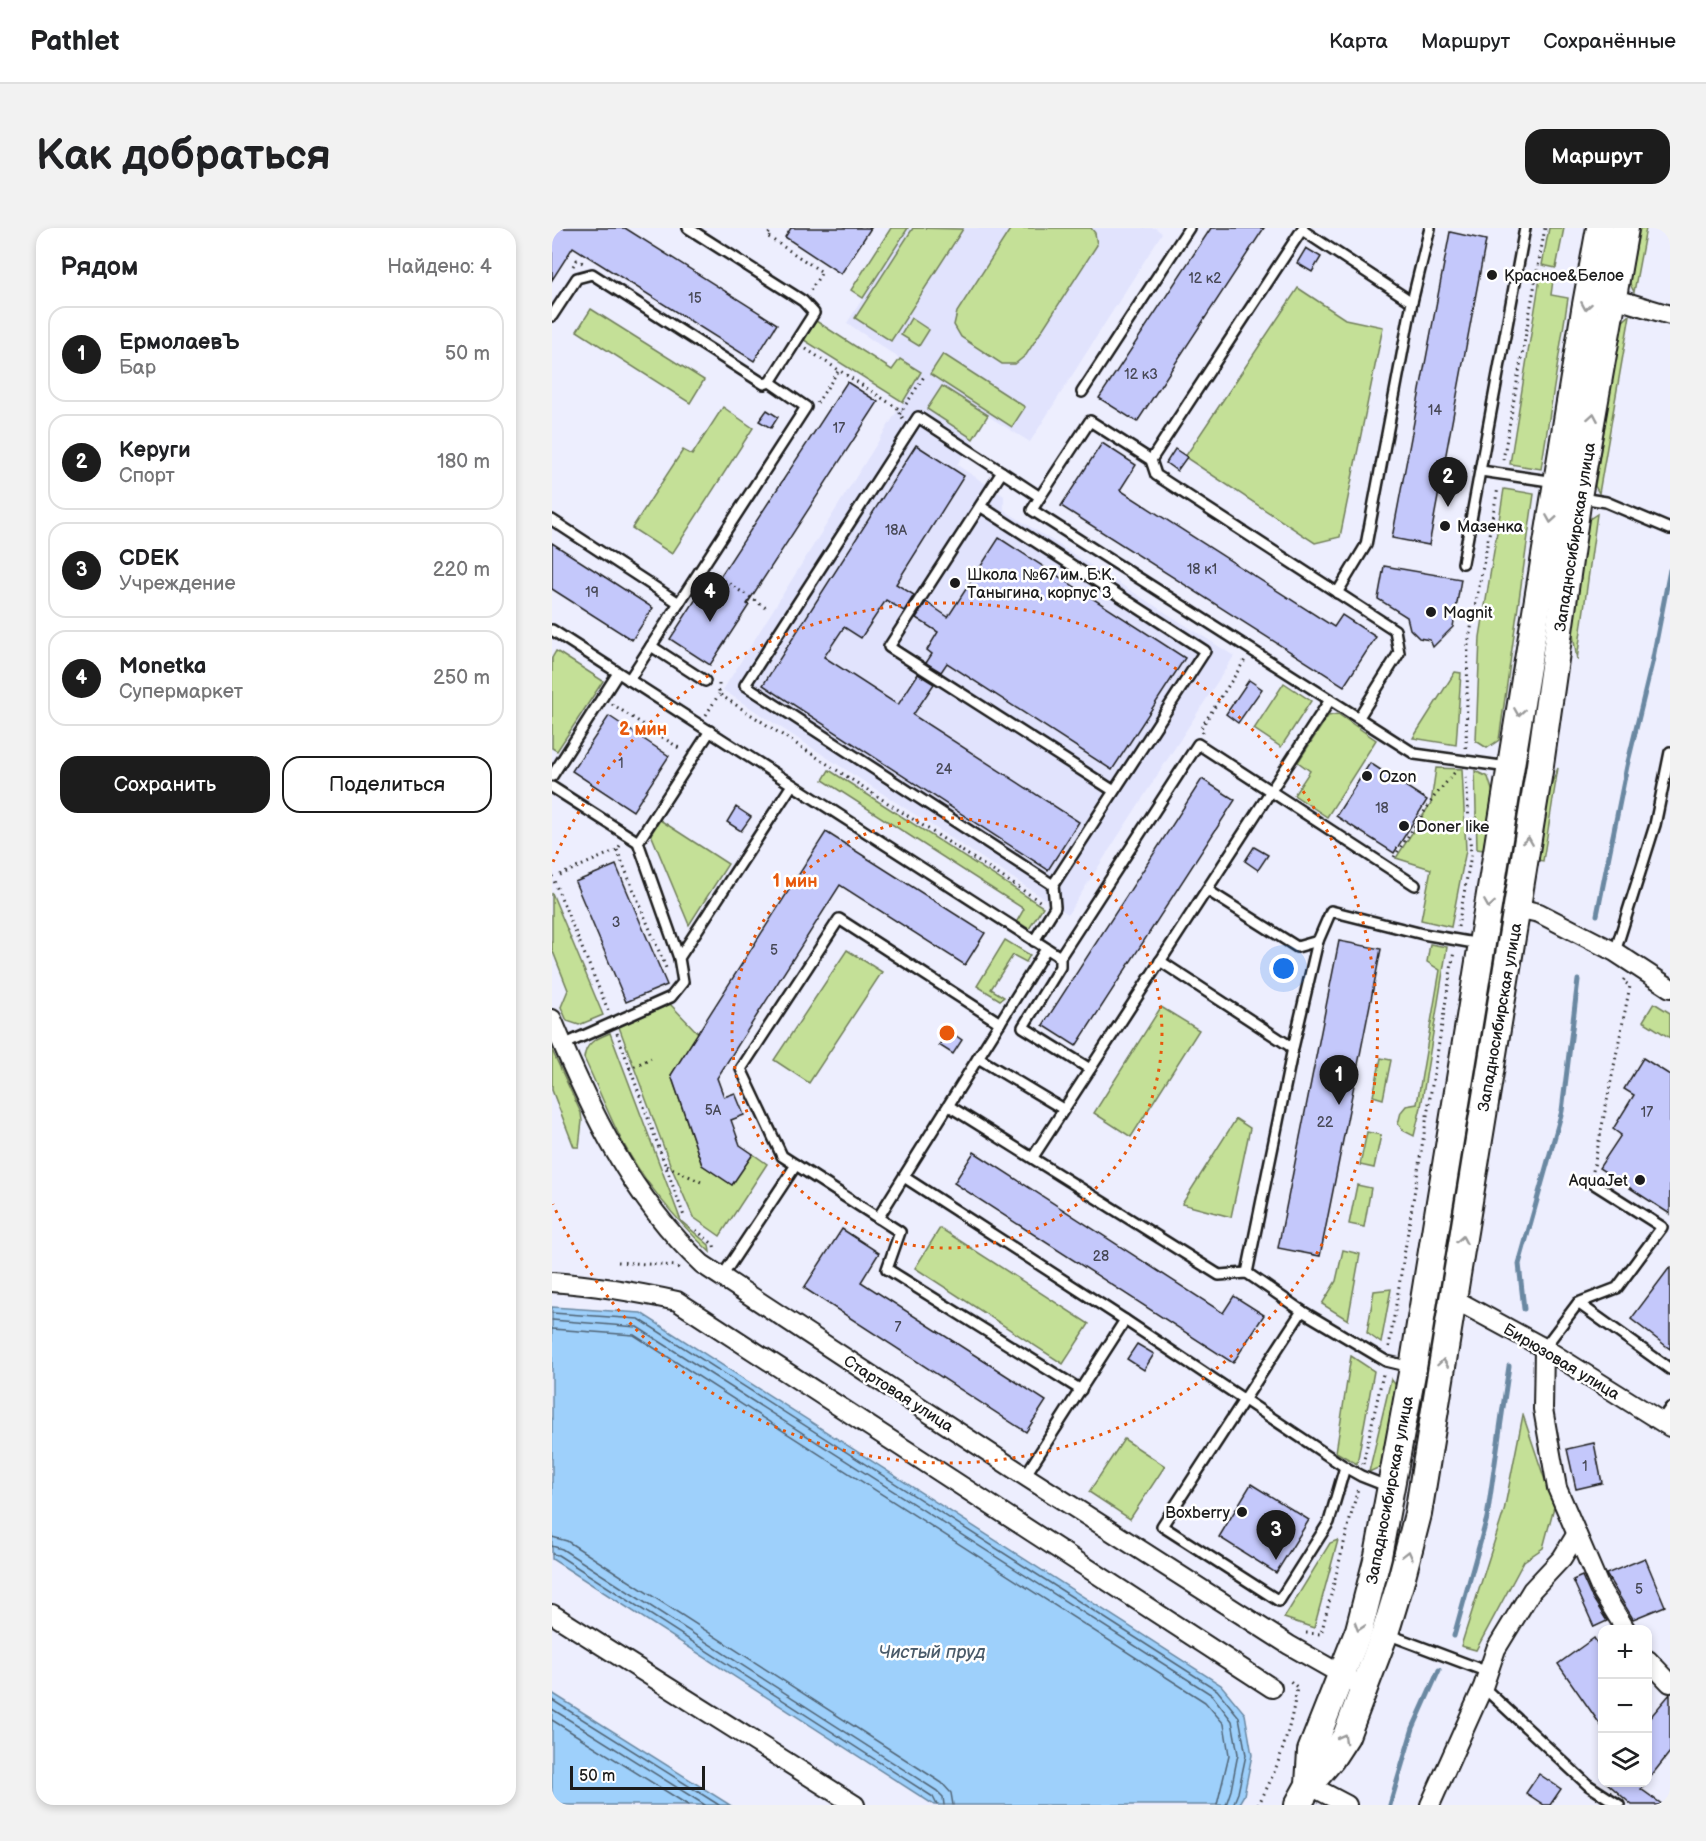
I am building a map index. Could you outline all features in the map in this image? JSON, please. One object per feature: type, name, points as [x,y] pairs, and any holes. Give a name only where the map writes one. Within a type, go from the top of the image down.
[{"type":"main road","name":"Западносибирская улица","points":[[1304,1795],[1311,1751],[1359,1630],[1392,1489],[1600,228]]},
{"type":"main road","name":"Западносибирская улица","points":[[1304,1795],[1346,1736],[1385,1633],[1418,1515],[1540,765],[1578,497],[1625,228]]},
{"type":"street","points":[[1613,298],[1670,315]]},
{"type":"street","points":[[1517,908],[1539,913],[1615,952],[1670,988]]},
{"type":"street","name":"Стартовая улица","points":[[552,1020],[595,1113],[627,1174],[662,1223],[693,1256],[726,1272],[1025,1476],[1289,1645],[1341,1676],[1365,1687]]},
{"type":"street","points":[[552,1282],[677,1301],[1272,1688]]},
{"type":"street","name":"Бирюзовая улица","points":[[1452,1298],[1545,1348],[1667,1419]]},
{"type":"street","points":[[1545,1348],[1543,1409],[1557,1488],[1600,1588],[1623,1625]]},
{"type":"street","points":[[1430,1805],[1486,1680],[1496,1649],[1532,1590],[1562,1558],[1576,1535]]},
{"type":"street","points":[[552,1614],[855,1805]]},
{"type":"street","points":[[1652,1665],[1670,1683]]},
{"type":"street","points":[[1304,1795],[1347,1805]]},
{"type":"lane","points":[[552,316],[577,278],[592,274],[764,384],[770,382],[814,313],[803,301],[688,228]]},
{"type":"lane","points":[[1082,392],[1189,228]]},
{"type":"lane","points":[[1337,592],[1366,545],[1413,302],[1431,228]]},
{"type":"lane","points":[[1463,563],[1525,228]]},
{"type":"lane","points":[[1151,460],[1303,229],[1413,302]]},
{"type":"lane","points":[[629,680],[806,407],[770,382]]},
{"type":"lane","points":[[1040,497],[918,417],[745,686],[1053,885]]},
{"type":"lane","points":[[1359,717],[1399,653],[1395,630],[1156,475],[1151,460],[1090,421],[1032,510],[1415,753],[1510,767]]},
{"type":"lane","points":[[1481,471],[1557,482]]},
{"type":"lane","points":[[1002,472],[889,647],[1114,791]]},
{"type":"lane","points":[[1578,497],[1606,502],[1670,529]]},
{"type":"lane","points":[[980,506],[1204,651],[1053,885],[1056,907],[1034,941]]},
{"type":"lane","points":[[552,520],[679,603]]},
{"type":"lane","points":[[552,630],[1060,957]]},
{"type":"lane","points":[[651,646],[705,681]]},
{"type":"lane","points":[[552,776],[618,673]]},
{"type":"lane","points":[[1033,1157],[1330,700]]},
{"type":"lane","points":[[638,842],[710,731]]},
{"type":"lane","points":[[1090,1069],[1023,1027],[1060,967],[1060,957],[1198,744],[1415,885]]},
{"type":"lane","points":[[1615,952],[1655,825],[1670,753]]},
{"type":"lane","points":[[679,958],[792,785]]},
{"type":"lane","points":[[552,787],[638,842],[679,958],[683,982],[671,997],[563,1045]]},
{"type":"lane","points":[[1207,890],[1297,947],[1318,941]]},
{"type":"lane","points":[[1247,1273],[1293,1048],[1318,941],[1331,911],[1423,934],[1482,945]]},
{"type":"lane","points":[[1000,1023],[839,919],[741,1069],[782,1156],[900,1232],[887,1269],[1081,1390]]},
{"type":"lane","points":[[878,1218],[1046,949]]},
{"type":"lane","points":[[1160,962],[1293,1048]]},
{"type":"lane","points":[[978,1058],[1063,1110]]},
{"type":"lane","points":[[949,1106],[1220,1275],[1247,1273],[1302,1311],[1386,1361],[1413,1368]]},
{"type":"lane","points":[[726,1272],[796,1165]]},
{"type":"lane","points":[[904,1177],[1125,1320],[1345,1467],[1392,1489]]},
{"type":"lane","points":[[1545,1348],[1578,1303],[1617,1288],[1662,1227],[1591,1182]]},
{"type":"lane","points":[[1578,1303],[1670,1369]]},
{"type":"lane","points":[[1302,1311],[1162,1526],[1279,1601],[1329,1522],[1345,1467]]},
{"type":"lane","points":[[1025,1476],[1125,1320]]},
{"type":"lane","points":[[1385,1633],[1486,1680],[1588,1785],[1619,1805]]},
{"type":"path","points":[[773,228],[767,236],[822,272],[803,301]]},
{"type":"path","points":[[795,343],[902,411]]},
{"type":"path","points":[[709,571],[768,609]]},
{"type":"path","points":[[1209,751],[1201,728],[1247,657]]},
{"type":"path","points":[[677,759],[719,694],[719,683]]},
{"type":"path","points":[[719,694],[1054,910]]},
{"type":"path","points":[[606,713],[612,704],[683,750]]},
{"type":"path","points":[[1394,859],[1434,797],[1465,759]]},
{"type":"path","points":[[560,875],[617,850],[627,835]]},
{"type":"path","points":[[617,850],[669,975]]},
{"type":"path","points":[[552,876],[613,1023],[686,1221]]},
{"type":"path","points":[[1591,1182],[1630,986],[1623,981],[1634,964]]},
{"type":"path","points":[[629,1069],[651,1058]]},
{"type":"path","points":[[665,1165],[701,1182]]},
{"type":"path","points":[[693,1227],[714,1245],[716,1256],[726,1272]]},
{"type":"path","points":[[618,1262],[676,1266],[687,1275],[677,1301]]},
{"type":"path","points":[[1258,1805],[1273,1779],[1293,1715]]},
{"type":"shaded area","name":"Школа №67 им. Б.К. Таныгина, корпус 3","points":[[908,228],[1155,228],[1162,233],[1030,442],[988,416],[957,465],[1004,496],[1004,510],[1234,656],[1068,914],[723,690],[921,373],[847,323]]},
{"type":"green space","points":[[891,228],[908,228],[863,298],[851,290]]},
{"type":"green space","points":[[913,228],[963,229],[891,341],[855,318]]},
{"type":"green space","points":[[1011,228],[1091,228],[1095,233],[1097,245],[1026,355],[1015,364],[1002,364],[961,337],[954,325],[957,312]]},
{"type":"green space","points":[[1549,228],[1564,228],[1556,268],[1542,265]]},
{"type":"green space","points":[[1640,228],[1646,228],[1634,292],[1629,282]]},
{"type":"green space","points":[[1540,278],[1553,280],[1551,295],[1568,298],[1541,469],[1510,464]]},
{"type":"green space","points":[[1298,288],[1345,319],[1383,327],[1340,537],[1315,543],[1185,457]]},
{"type":"green space","points":[[591,309],[704,380],[690,403],[577,331]]},
{"type":"green space","points":[[1630,315],[1599,493],[1595,486],[1621,323]]},
{"type":"green space","points":[[911,318],[929,330],[919,346],[901,335]]},
{"type":"green space","points":[[816,321],[892,370],[900,359],[921,372],[903,402],[804,340]]},
{"type":"green space","points":[[943,354],[1025,407],[1012,427],[930,374]]},
{"type":"green space","points":[[942,386],[988,415],[973,439],[927,409]]},
{"type":"green space","points":[[723,407],[753,428],[672,554],[632,528],[683,450],[692,455]]},
{"type":"green space","points":[[1504,489],[1534,494],[1499,740],[1487,748],[1476,741],[1480,637]]},
{"type":"green space","points":[[1597,514],[1577,660],[1572,628],[1588,520]]},
{"type":"green space","points":[[556,651],[603,681],[557,751],[552,748],[552,658]]},
{"type":"green space","points":[[1455,672],[1461,673],[1456,745],[1413,738]]},
{"type":"green space","points":[[1284,683],[1311,701],[1281,747],[1254,729]]},
{"type":"green space","points":[[1338,714],[1376,740],[1327,817],[1294,795],[1310,771],[1298,762],[1328,716]]},
{"type":"green space","points":[[1436,768],[1462,769],[1466,850],[1451,927],[1421,920],[1431,869],[1396,858],[1431,803]]},
{"type":"green space","points":[[1558,768],[1543,861],[1537,860],[1546,797]]},
{"type":"green space","points":[[829,770],[1043,907],[1029,929],[1017,921],[1024,909],[823,780]]},
{"type":"green space","points":[[1475,771],[1488,777],[1493,793],[1483,850],[1477,849]]},
{"type":"green space","points":[[660,820],[728,864],[689,925],[651,834]]},
{"type":"green space","points":[[552,893],[603,1015],[579,1025],[567,1021],[561,1007],[568,990],[552,949]]},
{"type":"green space","points":[[1005,940],[1030,955],[1026,962],[1013,955],[991,989],[1004,997],[1000,1000],[977,986]]},
{"type":"green space","points":[[1430,944],[1447,947],[1421,1107],[1414,1136],[1404,1131],[1398,1124],[1401,1112],[1406,1106],[1417,1104],[1440,970],[1427,962]]},
{"type":"green space","points":[[847,950],[882,972],[809,1083],[774,1060]]},
{"type":"green space","points":[[1654,1003],[1670,1013],[1670,1038],[1643,1021]]},
{"type":"green space","points":[[670,1004],[698,1033],[671,1075],[702,1165],[732,1185],[753,1154],[767,1164],[720,1236],[693,1217],[670,1164],[619,1027]]},
{"type":"green space","points":[[1161,1007],[1199,1030],[1131,1137],[1094,1113]]},
{"type":"green space","points":[[610,1033],[681,1221],[709,1245],[710,1252],[673,1214],[651,1186],[631,1157],[612,1120],[584,1058],[589,1045]]},
{"type":"green space","points":[[552,1050],[581,1113],[579,1147],[574,1147],[552,1090]]},
{"type":"green space","points":[[1381,1058],[1391,1060],[1383,1099],[1373,1096]]},
{"type":"green space","points":[[1236,1119],[1250,1128],[1231,1217],[1182,1204]]},
{"type":"green space","points":[[1367,1132],[1381,1135],[1374,1168],[1360,1165]]},
{"type":"green space","points":[[1357,1185],[1371,1188],[1364,1227],[1349,1224]]},
{"type":"green space","points":[[940,1228],[1089,1324],[1063,1364],[915,1268]]},
{"type":"green space","points":[[1343,1250],[1360,1254],[1348,1320],[1322,1304],[1336,1281]]},
{"type":"green space","points":[[1391,1289],[1381,1343],[1367,1333],[1374,1291]]},
{"type":"green space","points":[[1351,1356],[1374,1371],[1357,1464],[1336,1452]]},
{"type":"green space","points":[[1391,1379],[1399,1389],[1387,1464],[1369,1472]]},
{"type":"green space","points":[[1523,1415],[1554,1507],[1543,1548],[1524,1561],[1476,1650],[1461,1646],[1504,1511]]},
{"type":"green space","points":[[1124,1439],[1165,1466],[1130,1519],[1089,1492]]},
{"type":"green space","points":[[1338,1540],[1314,1628],[1284,1618],[1330,1543]]},
{"type":"water","name":"Чистый пруд","points":[[552,1307],[641,1313],[1221,1685],[1245,1714],[1252,1755],[1244,1795],[1238,1805],[934,1805],[552,1559]]},
{"type":"water","points":[[552,1693],[730,1805],[552,1805]]},
{"type":"building","points":[[552,228],[625,228],[777,324],[754,361],[573,247],[552,280]]},
{"type":"building","points":[[791,228],[871,228],[841,274],[785,237]]},
{"type":"building","points":[[1211,228],[1264,228],[1137,422],[1099,398]]},
{"type":"building","points":[[1450,232],[1486,240],[1429,545],[1392,538]]},
{"type":"building","points":[[1306,248],[1321,257],[1312,272],[1297,263]]},
{"type":"building","points":[[847,382],[878,402],[710,665],[670,639],[709,579],[716,583]]},
{"type":"building","points":[[767,410],[778,417],[771,428],[759,421]]},
{"type":"building","points":[[1102,443],[1136,465],[1120,490],[1334,627],[1342,615],[1376,637],[1344,686],[1061,506]]},
{"type":"building","points":[[916,445],[964,476],[896,584],[914,595],[904,611],[886,600],[861,638],[844,627],[824,657],[898,705],[918,674],[934,684],[913,715],[1079,822],[1048,870],[763,685]]},
{"type":"building","points":[[1175,449],[1187,457],[1177,471],[1166,463]]},
{"type":"building","points":[[999,538],[1185,658],[1112,770],[947,663],[941,672],[926,663],[932,654],[927,650],[938,632],[916,618],[926,602],[948,617]]},
{"type":"building","points":[[552,543],[653,608],[632,640],[552,589]]},
{"type":"building","points":[[1384,566],[1461,579],[1453,627],[1433,647],[1430,640],[1419,638],[1410,629],[1407,617],[1378,599]]},
{"type":"building","points":[[1249,680],[1262,689],[1238,723],[1226,714]]},
{"type":"building","points":[[609,716],[669,756],[633,811],[572,771]]},
{"type":"building","points":[[1370,763],[1427,800],[1394,853],[1336,816]]},
{"type":"building","points":[[1202,779],[1235,800],[1076,1046],[1043,1025]]},
{"type":"building","points":[[736,807],[751,817],[741,831],[727,822]]},
{"type":"building","points":[[826,832],[985,933],[965,965],[840,885],[717,1078],[724,1097],[735,1093],[744,1115],[731,1120],[740,1145],[753,1154],[732,1185],[702,1165],[671,1075]]},
{"type":"building","points":[[1254,847],[1268,855],[1258,870],[1245,861]]},
{"type":"building","points":[[616,865],[667,985],[626,1002],[575,882]]},
{"type":"building","points":[[1339,941],[1381,949],[1320,1256],[1278,1248]]},
{"type":"building","points":[[949,1031],[962,1040],[953,1054],[939,1045]]},
{"type":"building","points":[[1643,1058],[1670,1075],[1670,1214],[1599,1168],[1621,1135],[1613,1129],[1634,1095],[1624,1089]]},
{"type":"building","points":[[974,1152],[1223,1313],[1234,1296],[1264,1315],[1233,1363],[954,1183]]},
{"type":"building","points":[[842,1229],[879,1253],[861,1282],[1046,1401],[1026,1432],[804,1288]]},
{"type":"building","points":[[1670,1267],[1670,1349],[1631,1319]]},
{"type":"building","points":[[1137,1344],[1154,1354],[1144,1370],[1127,1359]]},
{"type":"building","points":[[1594,1443],[1602,1483],[1576,1489],[1567,1449]]},
{"type":"building","points":[[1251,1484],[1309,1520],[1276,1573],[1219,1537]]},
{"type":"building","points":[[1645,1558],[1665,1606],[1633,1619],[1606,1574]]},
{"type":"building","points":[[1582,1576],[1607,1621],[1594,1627],[1573,1580]]},
{"type":"building","points":[[1594,1638],[1598,1644],[1598,1721],[1558,1664]]},
{"type":"building","points":[[1670,1694],[1670,1752],[1652,1775],[1652,1733],[1652,1715]]},
{"type":"building","points":[[1539,1774],[1561,1789],[1550,1805],[1544,1805],[1526,1793]]},
{"type":"building","points":[[1612,1787],[1642,1787],[1641,1789],[1663,1805],[1632,1805]]},
{"type":"waterway","points":[[1597,915],[1670,570]]},
{"type":"waterway","points":[[1524,1309],[1519,1264],[1562,1111],[1578,980]]},
{"type":"waterway","points":[[1454,1636],[1487,1518],[1509,1366]]},
{"type":"waterway","points":[[1390,1805],[1413,1728],[1439,1670]]},
{"type":"place","name":"Красное&Белое","points":[[1492,275]]},
{"type":"place","name":"Керуги","points":[[1448,507]]},
{"type":"place","name":"Мазенка","points":[[1445,526]]},
{"type":"place","name":"Школа №67 им. Б.К. Таныгина, корпус 3","points":[[955,583]]},
{"type":"place","name":"Magnit","points":[[1431,612]]},
{"type":"place","name":"Monetka","points":[[710,622]]},
{"type":"place","name":"Ozon","points":[[1367,776]]},
{"type":"place","name":"Doner like","points":[[1404,826]]},
{"type":"place","name":"ЕрмолаевЪ","points":[[1339,1105]]},
{"type":"place","name":"AquaJet","points":[[1640,1180]]},
{"type":"place","name":"Boxberry","points":[[1242,1512]]},
{"type":"place","name":"CDEK","points":[[1276,1560]]}]
